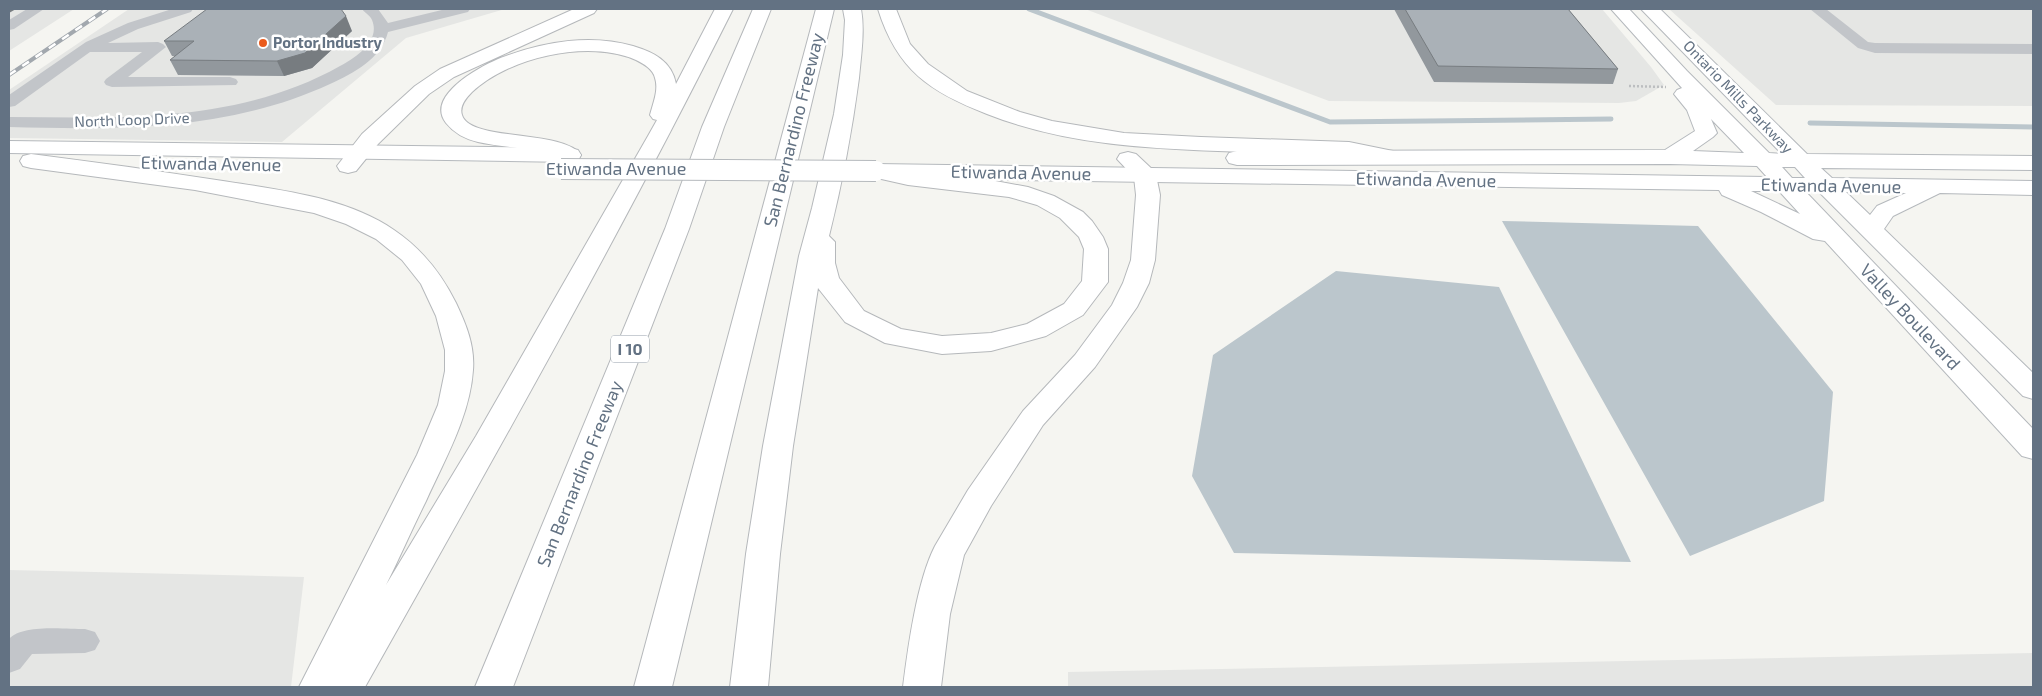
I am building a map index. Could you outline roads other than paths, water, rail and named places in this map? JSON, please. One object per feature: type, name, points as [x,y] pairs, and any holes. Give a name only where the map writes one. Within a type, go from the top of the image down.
[{"type":"main road","points":[[354,159],[404,105],[422,90],[447,74],[588,9]]},
{"type":"main road","points":[[345,687],[489,440],[650,151],[724,9]]},
{"type":"main road","name":"San Bernardino Freeway","points":[[494,687],[677,229],[713,127],[762,9]]},
{"type":"main road","name":"San Bernardino Freeway","points":[[653,687],[825,9]]},
{"type":"main road","points":[[749,687],[763,554],[778,446],[811,256],[824,208],[844,114],[852,55],[854,20],[852,9]]},
{"type":"main road","points":[[887,9],[900,44],[914,62],[932,78],[957,94],[1014,117],[1048,126],[1110,137],[1175,143],[1350,148],[1390,157]]},
{"type":"main road","name":"Ontario Mills Parkway","points":[[1620,9],[1674,81],[1763,160],[1787,186]]},
{"type":"main road","points":[[1638,9],[1673,42],[1694,51]]},
{"type":"main road","name":"Ontario Mills Parkway","points":[[1650,9],[1827,186]]},
{"type":"main road","points":[[565,162],[550,147],[486,138],[468,133],[457,127],[453,121],[451,108],[456,95],[470,82],[491,69],[525,56],[580,47],[607,47],[631,51],[657,64],[665,74],[667,82],[665,100],[648,141],[650,151]]},
{"type":"main road","points":[[1670,157],[1706,133],[1697,110],[1674,81]]},
{"type":"main road","name":"Etiwanda Avenue","points":[[9,147],[354,159]]},
{"type":"main road","name":"Etiwanda Avenue","points":[[1136,167],[1390,157],[1670,157],[1801,161],[2033,163]]},
{"type":"main road","name":"Etiwanda Avenue","points":[[9,161],[354,159],[1136,167],[1717,185],[2033,188]]},
{"type":"main road","points":[[31,161],[165,178],[291,198],[322,206],[350,216],[370,226],[401,246],[423,266],[441,293],[459,344],[459,372],[452,404],[418,484],[318,687]]},
{"type":"main road","points":[[824,208],[822,257],[827,281],[838,301],[859,319],[884,334],[938,345],[969,346],[997,342],[1031,332],[1068,314],[1083,299],[1094,282],[1098,256],[1094,242],[1079,221],[1064,209],[1029,195],[1000,188],[910,179],[877,164]]},
{"type":"main road","points":[[922,687],[932,614],[947,554],[978,498],[1033,418],[1085,361],[1124,307],[1136,284],[1143,260],[1148,195],[1136,167]]},
{"type":"main road","points":[[1717,185],[1769,207],[1841,243]]},
{"type":"main road","name":"Valley Boulevard","points":[[1787,186],[2033,448]]},
{"type":"main road","name":"Valley Boulevard","points":[[1827,186],[2033,388]]},
{"type":"main road","points":[[1871,229],[1885,211],[1938,187]]},
{"type":"street","points":[[9,26],[37,9]]},
{"type":"street","points":[[9,102],[88,48],[134,26],[186,9]]},
{"type":"street","points":[[369,9],[380,20],[382,29],[463,9]]},
{"type":"street","points":[[1818,9],[1863,45],[1875,48],[2033,49]]},
{"type":"street","name":"North Loop Drive","points":[[9,122],[155,123],[237,111],[301,91],[343,71],[371,51],[382,29]]},
{"type":"street","points":[[88,48],[158,48],[112,82],[230,82]]},
{"type":"street","points":[[9,660],[24,642],[85,642]]},
{"type":"waterway","points":[[1029,9],[1330,122],[1611,119]]},
{"type":"waterway","points":[[1810,123],[2033,127]]},
{"type":"railway","points":[[9,75],[107,9]]},
{"type":"place","name":"Portor Industry","points":[[263,43]]}]
